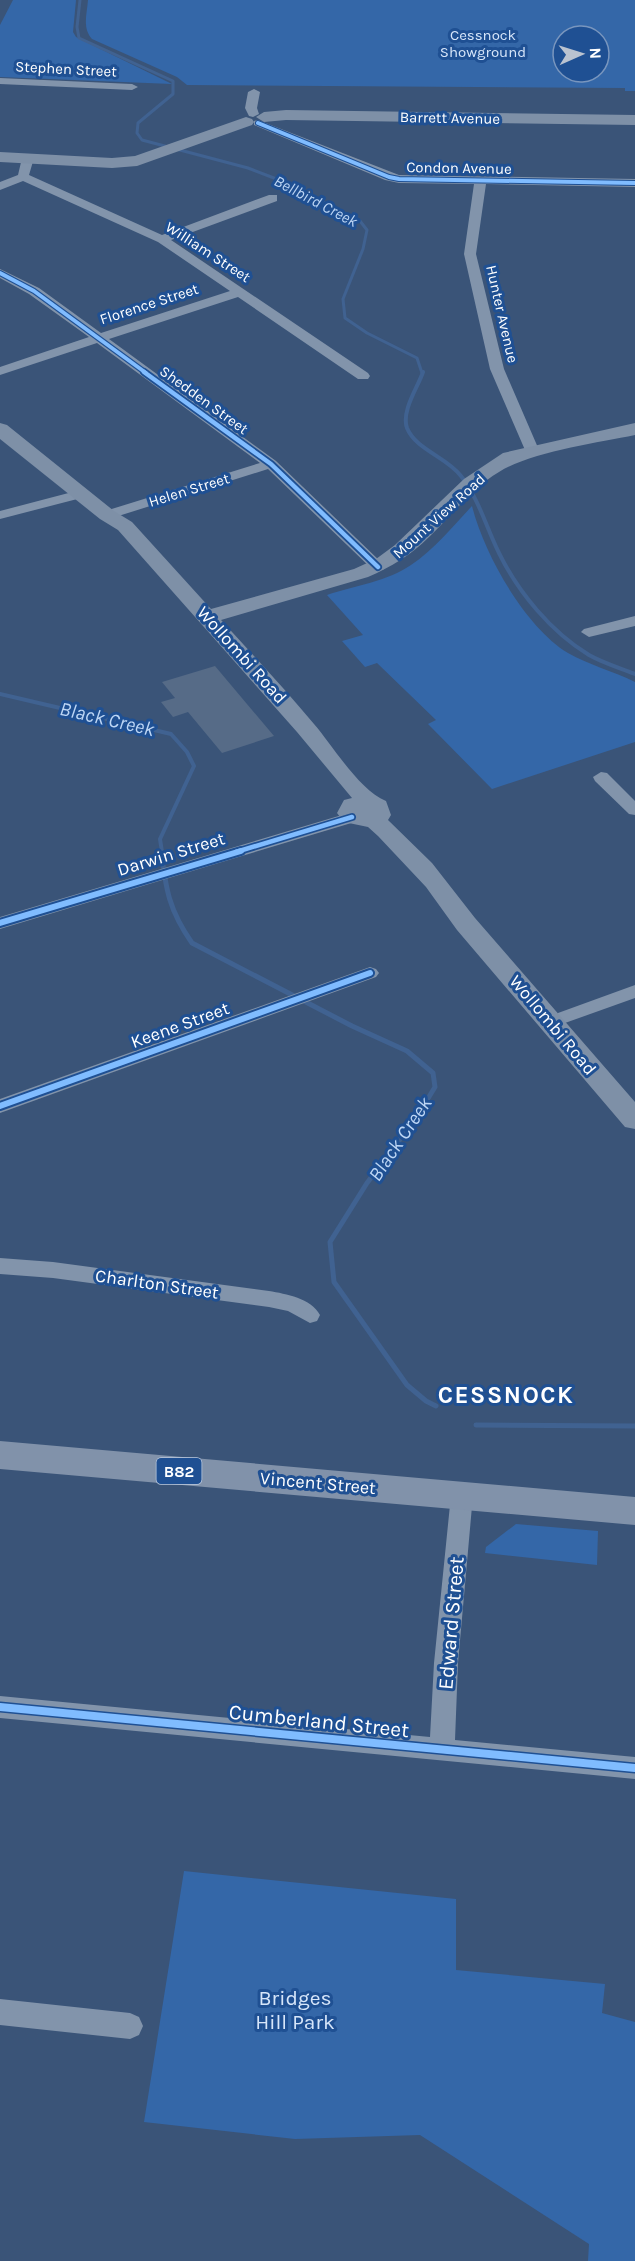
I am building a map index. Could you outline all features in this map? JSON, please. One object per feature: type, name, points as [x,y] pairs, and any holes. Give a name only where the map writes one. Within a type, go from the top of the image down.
[{"type":"main road","name":"Barrett Avenue","points":[[0,157],[137,161],[255,119],[286,115],[635,120]]},
{"type":"main road","name":"Wollombi Road","points":[[0,429],[107,515],[125,526],[305,727],[349,782],[362,811]]},
{"type":"main road","name":"Mount View Road","points":[[208,617],[378,567],[412,543],[502,460],[532,450],[635,429]]},
{"type":"main road","name":"Wollombi Road","points":[[107,515],[113,529],[224,651],[362,811],[389,833],[451,902],[466,924],[635,1120]]},
{"type":"main road","points":[[172,593],[182,598],[196,614],[208,617],[206,625],[221,642],[224,651]]},
{"type":"main road","name":"Wollombi Road","points":[[451,902],[474,921],[566,1017],[635,1097]]},
{"type":"main road","points":[[531,999],[552,1012],[566,1017],[564,1027],[571,1046]]},
{"type":"main road","name":"Vincent Street","points":[[0,1455],[635,1511]]},
{"type":"street","name":"Stephen Street","points":[[0,81],[132,87]]},
{"type":"street","points":[[254,92],[251,108],[255,119]]},
{"type":"street","name":"Condon Avenue","points":[[255,119],[389,177],[635,183]]},
{"type":"street","points":[[0,186],[23,177],[28,158]]},
{"type":"street","name":"William Street","points":[[23,177],[162,239],[363,376]]},
{"type":"street","name":"Hunter Avenue","points":[[481,180],[470,254],[496,369],[532,450]]},
{"type":"street","points":[[162,239],[273,198]]},
{"type":"street","name":"Shedden Street","points":[[0,273],[34,291],[271,464],[378,567]]},
{"type":"street","name":"Florence Street","points":[[0,371],[239,292]]},
{"type":"street","name":"Helen Street","points":[[107,515],[271,464]]},
{"type":"street","points":[[0,515],[80,494]]},
{"type":"street","points":[[589,632],[635,621]]},
{"type":"street","points":[[601,777],[635,810]]},
{"type":"street","name":"Darwin Street","points":[[0,923],[362,811]]},
{"type":"street","name":"Keene Street","points":[[0,1106],[370,973]]},
{"type":"street","points":[[566,1017],[635,991]]},
{"type":"street","name":"Charlton Street","points":[[0,1266],[53,1270],[263,1298],[289,1303],[310,1315]]},
{"type":"street","name":"Edward Street","points":[[442,1750],[446,1663],[462,1495]]},
{"type":"street","name":"Cumberland Street","points":[[0,1707],[635,1768]]},
{"type":"street","points":[[0,2012],[130,2026]]},
{"type":"green space","points":[[13,0],[76,0],[73,32],[76,37],[172,84],[0,77],[0,25]]},
{"type":"green space","name":"Cessnock Showground","points":[[88,0],[635,0],[635,91],[625,91],[625,88],[187,85],[177,77],[92,39],[87,30]]},
{"type":"green space","points":[[472,506],[496,567],[508,588],[537,626],[568,653],[635,682],[635,742],[492,789],[428,724],[436,720],[377,663],[365,667],[342,641],[363,635],[327,595],[402,571],[436,545]]},
{"type":"green space","points":[[516,1524],[598,1531],[597,1565],[485,1553],[486,1547]]},
{"type":"green space","name":"Bridges Hill Park","points":[[184,1871],[456,1899],[456,1970],[605,1984],[602,2013],[635,2022],[635,2261],[588,2261],[589,2244],[420,2135],[295,2139],[144,2122]]},
{"type":"building","points":[[215,666],[274,736],[222,753],[188,712],[173,717],[161,702],[175,698],[162,682]]},
{"type":"waterway","name":"Bellbird Creek","points":[[80,0],[77,27],[79,38],[173,81],[173,94],[138,123],[137,133],[142,140],[248,168],[287,183],[360,221],[367,230],[363,249],[343,299],[345,318],[367,333],[417,358],[422,373]]},
{"type":"waterway","name":"Bellbird Creek","points":[[423,372],[406,414],[407,428],[411,436],[461,476],[478,504],[507,568],[526,596],[549,623],[589,655],[635,674]]},
{"type":"waterway","name":"Black Creek","points":[[0,694],[171,734],[187,752],[194,766],[160,839],[162,852]]},
{"type":"waterway","name":"Black Creek","points":[[161,851],[173,910],[192,943],[352,1026],[407,1051],[433,1073],[435,1087],[416,1118],[367,1183],[330,1242],[334,1282],[407,1385],[426,1401],[436,1406]]},
{"type":"waterway","name":"Black Creek","points":[[476,1425],[635,1426]]},
{"type":"cycle path","points":[[258,123],[389,177],[399,179],[635,183]]},
{"type":"cycle path","points":[[0,273],[34,291],[271,464],[378,567]]},
{"type":"cycle path","points":[[0,923],[352,817]]},
{"type":"cycle path","points":[[0,1106],[370,973]]},
{"type":"cycle path","points":[[0,1707],[635,1768]]},
{"type":"district","name":"CESSNOCK","points":[[506,1395]]}]
